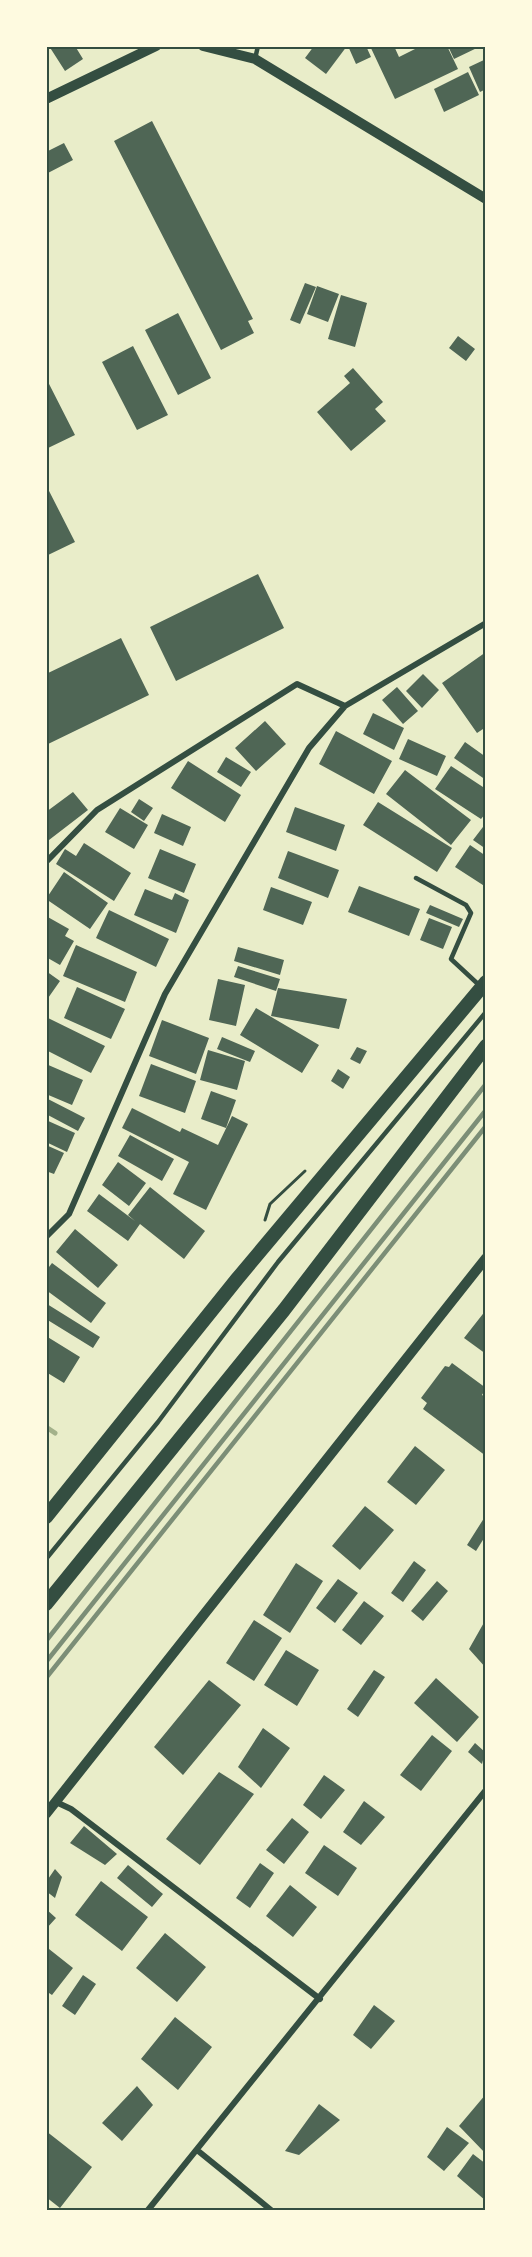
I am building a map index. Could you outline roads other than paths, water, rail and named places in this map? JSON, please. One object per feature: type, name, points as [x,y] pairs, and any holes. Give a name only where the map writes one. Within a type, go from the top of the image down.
[{"type":"highway","points":[[46,1517],[237,1279],[483,984]]},
{"type":"highway","points":[[46,1604],[284,1310],[486,1046]]},
{"type":"street","points":[[46,99],[156,46]]},
{"type":"street","points":[[203,46],[255,59],[486,199]]},
{"type":"street","points":[[46,1237],[69,1214],[165,994],[309,748],[345,706],[486,623]]},
{"type":"street","points":[[46,862],[97,810],[297,684],[345,706]]},
{"type":"street","points":[[46,1814],[486,1258]]},
{"type":"street","points":[[148,2211],[486,1790]]},
{"type":"street","points":[[56,1802],[80,1816],[320,1999]]},
{"type":"street","points":[[197,2150],[271,2211]]},
{"type":"lane","points":[[255,59],[258,46]]},
{"type":"lane","points":[[416,878],[466,905],[471,913],[451,959],[483,984]]},
{"type":"lane","points":[[46,1559],[158,1422],[278,1262],[486,1012]]},
{"type":"waterway","points":[[46,1427],[55,1433]]},
{"type":"railway","points":[[46,1641],[486,1084]]},
{"type":"railway","points":[[46,1662],[486,1110]]},
{"type":"railway","points":[[46,1678],[486,1126]]}]
